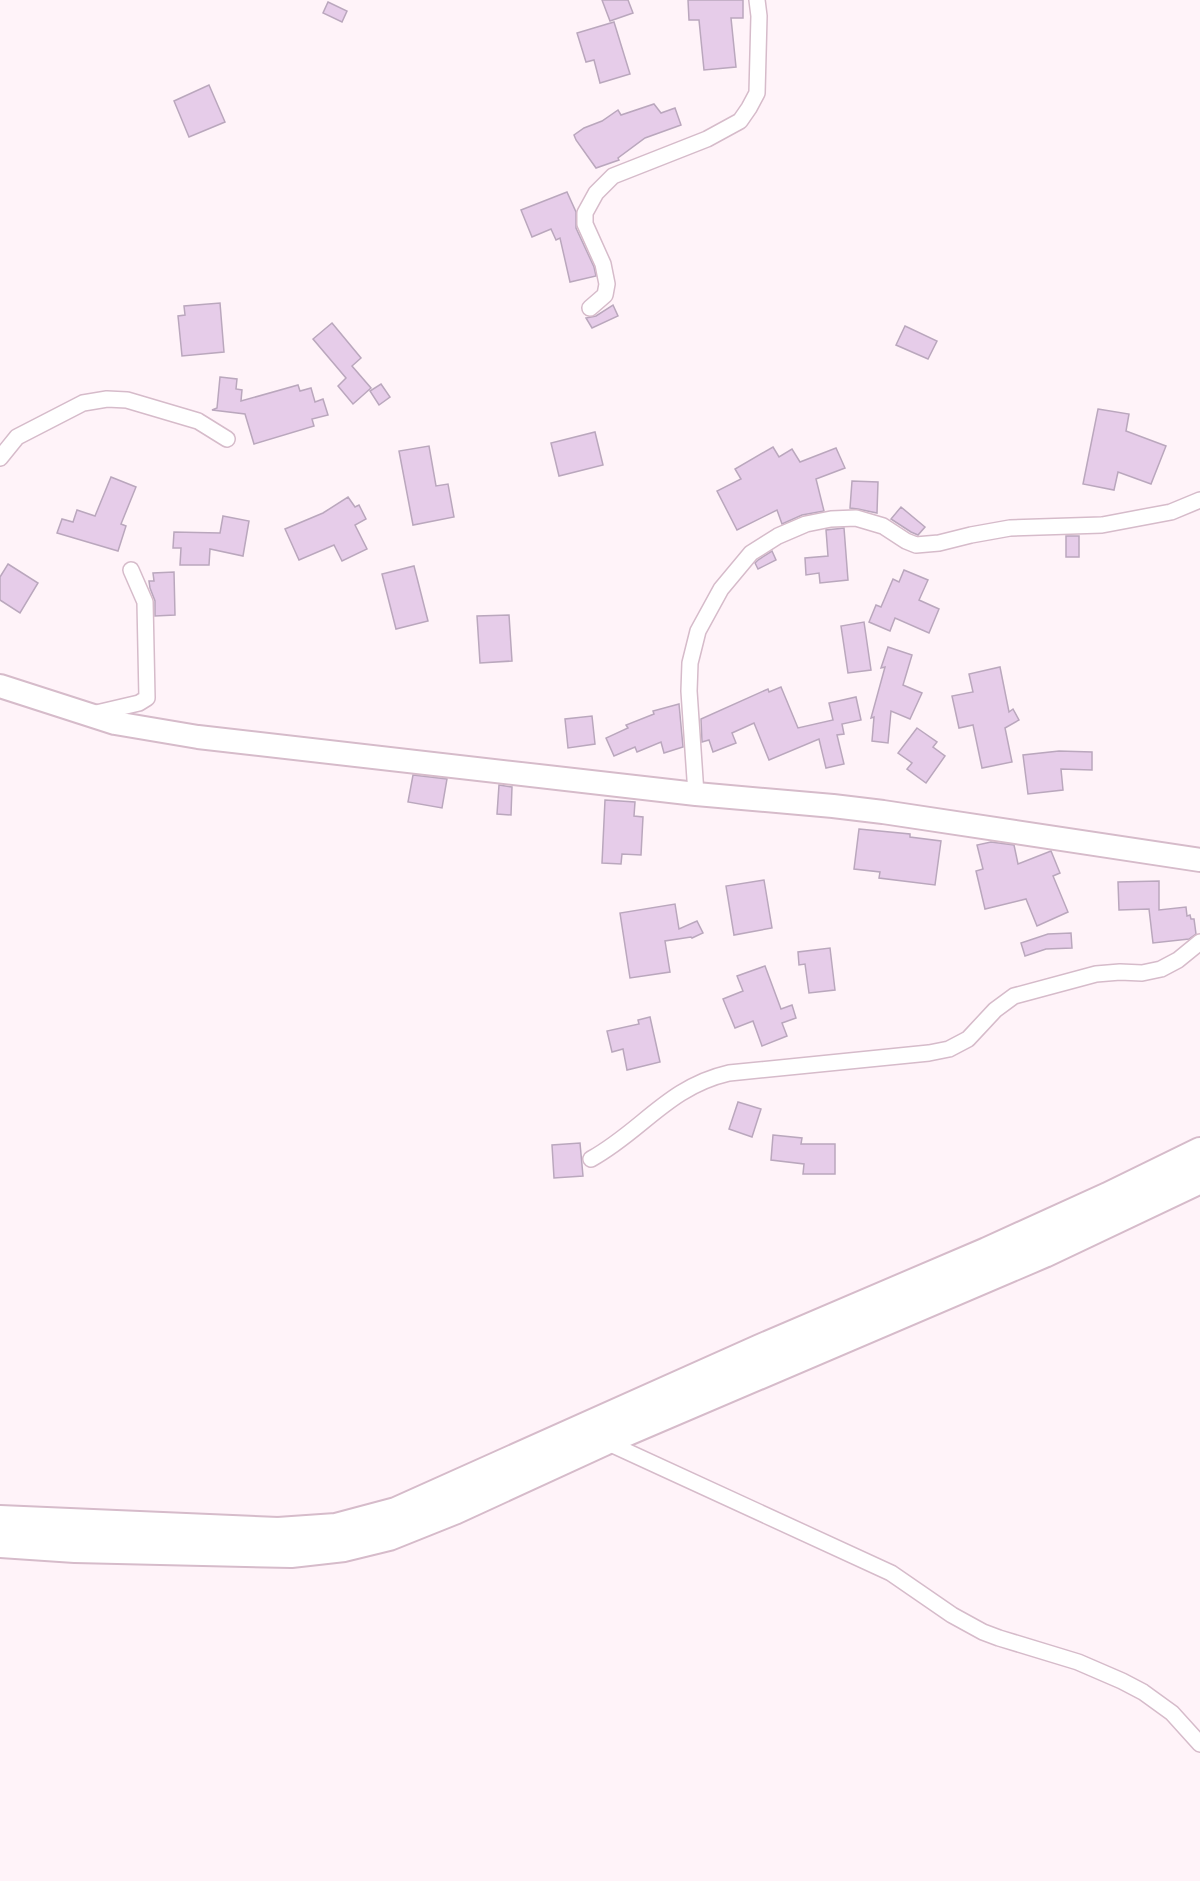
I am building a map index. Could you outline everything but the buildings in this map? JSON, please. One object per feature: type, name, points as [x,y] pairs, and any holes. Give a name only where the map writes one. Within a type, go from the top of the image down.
[{"type":"highway","points":[[0,1543],[75,1548],[291,1553],[321,1551],[366,1542],[411,1527],[1044,1253],[1198,1159]]},
{"type":"highway","points":[[0,1520],[278,1532],[336,1528],[370,1520],[396,1512],[760,1349],[1198,1159]]},
{"type":"main road","points":[[0,686],[115,723],[198,737],[696,794],[892,813],[1200,860]]},
{"type":"street","points":[[590,308],[605,295],[607,284],[603,264],[585,224],[585,213],[596,193],[613,176],[707,139],[740,121],[757,93],[759,16],[757,0]]},
{"type":"street","points":[[0,458],[17,437],[83,403],[107,399],[127,400],[198,421],[227,439]]},
{"type":"street","points":[[696,794],[689,691],[690,663],[698,631],[721,589],[751,553],[778,536],[806,524],[831,519],[856,518],[883,526],[916,545],[939,543],[1010,528],[1102,525],[1163,514],[1200,500]]},
{"type":"street","points":[[89,715],[139,703],[147,698],[145,602],[131,570]]},
{"type":"street","points":[[591,1159],[615,1144],[671,1098],[694,1085],[717,1076],[949,1049],[968,1040],[995,1010],[1014,996],[1096,974],[1142,973],[1161,969],[1178,960],[1200,942]]},
{"type":"street","points":[[604,1442],[891,1573],[952,1616],[983,1632],[1077,1662],[1122,1681],[1172,1713],[1200,1744]]}]
